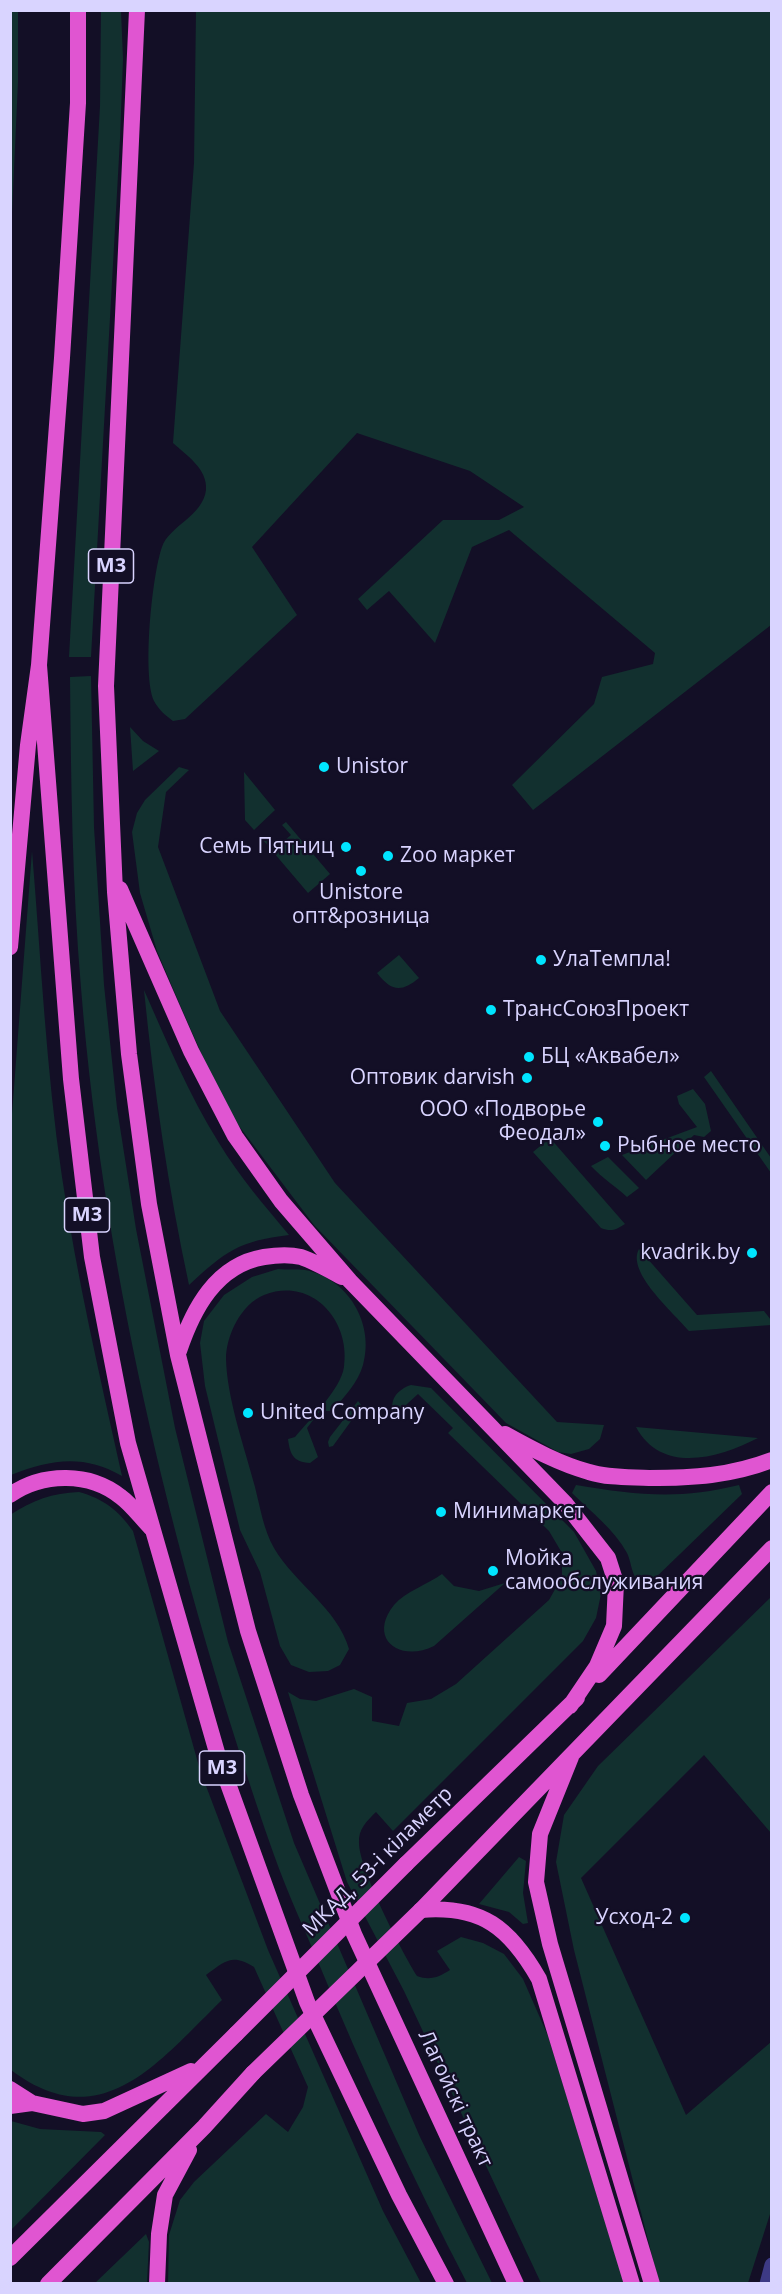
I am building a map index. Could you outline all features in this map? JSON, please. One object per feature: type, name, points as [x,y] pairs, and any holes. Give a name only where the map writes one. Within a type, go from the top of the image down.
[{"type":"highway","name":"М3","points":[[78,10],[77,126],[39,664],[70,1079],[92,1257],[128,1443],[218,1756],[307,2002],[399,2195],[446,2283]]},
{"type":"highway","name":"М3","points":[[137,10],[106,666],[114,865],[129,1054],[149,1204],[178,1355]]},
{"type":"highway","points":[[10,947],[29,735],[39,664]]},
{"type":"highway","points":[[114,865],[123,897],[190,1051],[235,1136],[281,1201],[350,1281],[565,1503],[608,1558],[616,1583],[614,1626],[597,1666],[570,1706]]},
{"type":"highway","points":[[178,1355],[194,1313],[206,1294],[219,1279],[245,1263],[277,1255],[299,1257],[350,1281]]},
{"type":"highway","name":"Лагойскі тракт","points":[[178,1355],[248,1631],[301,1795],[354,1934],[516,2283]]},
{"type":"highway","points":[[484,1421],[531,1449],[573,1467],[618,1477],[698,1478],[730,1474],[771,1460]]},
{"type":"highway","points":[[10,1494],[36,1481],[58,1477],[81,1479],[121,1497],[152,1530]]},
{"type":"highway","name":"МКАД, 53-і кіламетр","points":[[10,2258],[406,1864],[570,1706],[771,1492]]},
{"type":"highway","points":[[48,2283],[204,2127],[253,2073],[421,1910],[572,1757],[771,1548]]},
{"type":"highway","points":[[572,1757],[540,1834],[536,1882],[550,1944],[652,2283]]},
{"type":"highway","points":[[421,1910],[458,1911],[488,1921],[508,1933],[528,1959],[539,1979],[632,2283]]},
{"type":"highway","points":[[10,2106],[32,2103],[83,2114],[104,2111],[171,2082],[210,2060]]},
{"type":"highway","points":[[10,2089],[32,2103]]},
{"type":"highway","points":[[157,2283],[159,2234],[165,2195],[204,2127]]},
{"type":"street","points":[[767,2283],[771,2265]]},
{"type":"green space","points":[[18,10],[18,82],[11,235],[10,11]]},
{"type":"green space","points":[[101,11],[121,11],[123,59],[120,139],[91,657],[69,657],[100,106]]},
{"type":"green space","points":[[196,11],[771,11],[771,625],[533,810],[512,785],[594,704],[602,677],[653,664],[655,653],[509,530],[472,547],[435,643],[389,591],[367,610],[358,599],[443,520],[499,520],[524,507],[470,471],[357,433],[252,547],[297,615],[185,719],[173,721],[154,701],[150,688],[149,648],[152,601],[158,561],[166,540],[199,507],[206,490],[204,475],[200,469],[173,443],[194,163]]},
{"type":"green space","points":[[91,676],[94,827],[104,985],[117,1108],[136,1229],[175,1428],[228,1642],[294,1843],[420,2137],[492,2283],[467,2283],[390,2125],[290,1896],[239,1750],[206,1643],[150,1428],[127,1318],[108,1209],[92,1099],[81,988],[74,871],[70,677]]},
{"type":"green space","points":[[130,727],[143,741],[159,751],[133,771]]},
{"type":"green space","points":[[179,767],[189,770],[166,792],[158,847],[220,1011],[335,1183],[557,1422],[604,1425],[600,1439],[589,1449],[571,1454],[558,1452],[506,1423],[314,1225],[236,1122],[210,1073],[157,951],[140,893],[132,832],[137,813],[145,800]]},
{"type":"green space","points":[[244,772],[275,810],[254,830],[245,820]]},
{"type":"green space","points":[[286,822],[330,874],[308,893],[263,840],[269,836],[278,846],[291,835],[282,825]]},
{"type":"green space","points":[[32,851],[56,1136],[82,1290],[122,1476],[94,1464],[67,1461],[40,1465],[11,1475],[10,1140]]},
{"type":"green space","points":[[399,955],[419,978],[407,986],[396,988],[377,973]]},
{"type":"green space","points":[[144,990],[208,1125],[243,1179],[289,1235],[245,1244],[213,1264],[189,1285],[162,1138]]},
{"type":"green space","points":[[711,1071],[771,1158],[771,1173],[704,1077]]},
{"type":"green space","points":[[693,1089],[705,1104],[711,1131],[704,1137],[694,1135],[646,1180],[622,1155],[697,1127],[679,1104],[677,1096]]},
{"type":"green space","points":[[550,1138],[625,1224],[613,1230],[601,1228],[533,1152]]},
{"type":"green space","points":[[608,1157],[639,1188],[627,1197],[591,1166]]},
{"type":"green space","points":[[639,1249],[697,1315],[764,1311],[771,1320],[771,1325],[689,1331],[645,1280],[639,1269],[637,1258]]},
{"type":"green space","points":[[278,1269],[305,1270],[334,1282],[355,1305],[365,1334],[366,1349],[363,1365],[354,1384],[332,1411],[320,1411],[307,1428],[318,1457],[310,1463],[300,1461],[293,1456],[288,1439],[295,1437],[331,1394],[342,1376],[344,1367],[341,1333],[324,1306],[312,1297],[297,1292],[281,1291],[256,1299],[236,1322],[229,1341],[226,1359],[233,1407],[268,1534],[283,1561],[336,1621],[349,1649],[340,1665],[328,1671],[309,1672],[291,1665],[280,1646],[260,1572],[240,1530],[205,1386],[200,1343],[204,1321],[224,1295],[252,1277]]},
{"type":"green space","points":[[411,1385],[431,1388],[574,1532],[596,1571],[601,1594],[596,1618],[583,1641],[393,1831],[376,1812],[360,1834],[361,1855],[382,1910],[417,1976],[434,1978],[450,1970],[437,1951],[461,1937],[483,1943],[504,1954],[523,1979],[548,2036],[624,2283],[541,2283],[404,1991],[347,1882],[288,1692],[300,1699],[316,1701],[354,1689],[372,1697],[372,1721],[399,1726],[407,1703],[431,1699],[456,1684],[549,1600],[562,1577],[562,1553],[549,1531],[448,1433],[453,1428],[418,1394],[395,1415],[392,1405],[395,1396],[402,1389]]},
{"type":"green space","points":[[358,1401],[362,1406],[333,1446],[329,1447],[330,1437]]},
{"type":"green space","points":[[636,1427],[758,1438],[709,1456],[676,1457],[661,1452],[647,1442]]},
{"type":"green space","points":[[576,1485],[638,1493],[677,1494],[697,1493],[739,1485],[742,1494],[649,1584],[636,1578],[627,1553],[616,1536],[572,1493]]},
{"type":"green space","points":[[79,1492],[110,1506],[133,1531],[200,1770],[268,1950],[383,2211],[421,2283],[168,2283],[169,2235],[180,2200],[194,2182],[266,2114],[288,2132],[303,2107],[308,2087],[254,1967],[240,1960],[229,1960],[206,1975],[222,2000],[152,2067],[127,2083],[101,2094],[74,2097],[44,2089],[11,2070],[10,1515],[43,1498]]},
{"type":"green space","points":[[442,1574],[454,1586],[479,1591],[505,1583],[434,1646],[410,1652],[391,1645],[384,1628],[394,1605],[404,1596]]},
{"type":"green space","points":[[771,1597],[771,1833],[704,1755],[581,1878],[686,2115],[771,2042],[771,2211],[748,2283],[659,2283],[574,1950],[556,1862],[564,1815],[598,1766]]},
{"type":"green space","points":[[519,1857],[526,1861],[523,1893],[528,1923],[523,1924],[509,1912],[479,1904]]},
{"type":"green space","points":[[11,2121],[40,2129],[101,2132],[105,2135],[11,2230]]},
{"type":"green space","points":[[146,2234],[149,2242],[147,2283],[95,2283]]},
{"type":"place","name":"Unistor","points":[[324,767]]},
{"type":"place","name":"Семь Пятниц","points":[[346,847]]},
{"type":"place","name":"Zoo маркет","points":[[388,856]]},
{"type":"place","name":"Unistore опт&розница","points":[[361,871]]},
{"type":"place","name":"УлаТемпла!","points":[[541,960]]},
{"type":"place","name":"ТрансСоюзПроект","points":[[491,1010]]},
{"type":"place","name":"БЦ «Аквабел»","points":[[529,1057]]},
{"type":"place","name":"Оптовик darvish","points":[[527,1078]]},
{"type":"place","name":"ООО «Подворье Феодал»","points":[[598,1122]]},
{"type":"place","name":"Рыбное место","points":[[605,1146]]},
{"type":"place","name":"kvadrik.by","points":[[752,1253]]},
{"type":"place","name":"United Company","points":[[248,1413]]},
{"type":"place","name":"Минимаркет","points":[[441,1512]]},
{"type":"place","name":"Мойка самообслуживания","points":[[493,1571]]},
{"type":"place","name":"Усход-2","points":[[685,1918]]}]
